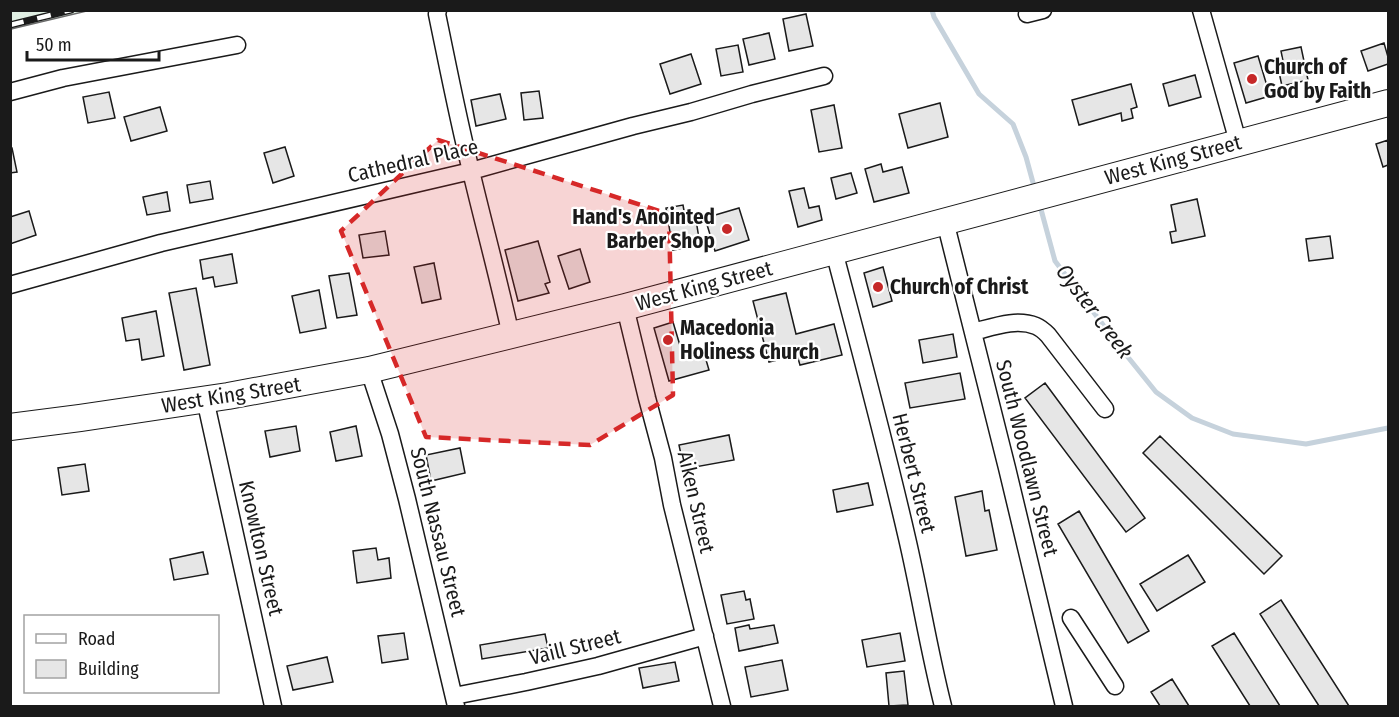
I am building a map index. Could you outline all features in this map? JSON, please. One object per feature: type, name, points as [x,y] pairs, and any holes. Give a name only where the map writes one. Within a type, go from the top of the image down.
[{"type":"main road","name":"West King Street","points":[[10,427],[205,399],[369,370],[625,307],[1389,103]]},
{"type":"street","points":[[1202,10],[1238,142]]},
{"type":"street","points":[[437,12],[454,99],[511,336]]},
{"type":"street","points":[[10,92],[63,78],[237,45]]},
{"type":"street","name":"Cathedral Place","points":[[10,285],[161,243],[471,171],[824,76]]},
{"type":"street","name":"South Woodlawn Street","points":[[945,221],[1064,706]]},
{"type":"street","name":"Herbert Street","points":[[834,251],[904,528],[943,706]]},
{"type":"street","name":"Aiken Street","points":[[625,307],[722,706]]},
{"type":"street","points":[[973,332],[1008,323],[1026,323],[1039,327],[1048,335],[1105,408]]},
{"type":"street","name":"South Nassau Street","points":[[369,370],[399,466],[455,701]]},
{"type":"street","name":"Knowlton Street","points":[[205,399],[273,706]]},
{"type":"street","points":[[1071,618],[1115,686]]},
{"type":"street","name":"Vaill Street","points":[[455,701],[598,666],[705,636]]},
{"type":"highlighted area","points":[[438,140],[669,214],[673,395],[590,445],[426,437],[341,231]]},
{"type":"green space","points":[[11,10],[87,10],[87,11],[11,29]]},
{"type":"building","points":[[806,14],[813,46],[789,51],[783,19]]},
{"type":"building","points":[[769,33],[775,59],[749,65],[743,39]]},
{"type":"building","points":[[1384,43],[1388,64],[1368,71],[1361,51]]},
{"type":"building","points":[[738,45],[743,72],[721,76],[716,49]]},
{"type":"building","points":[[1301,47],[1308,80],[1282,86],[1277,63],[1283,61],[1281,51]]},
{"type":"building","points":[[691,54],[701,84],[670,94],[660,64]]},
{"type":"building","name":"Church of God by Faith","points":[[1258,56],[1270,96],[1246,103],[1234,63]]},
{"type":"building","points":[[1195,75],[1201,97],[1169,106],[1163,84]]},
{"type":"building","points":[[1131,84],[1137,107],[1131,109],[1133,118],[1122,121],[1121,113],[1079,125],[1072,100]]},
{"type":"building","points":[[539,91],[543,118],[524,120],[521,93]]},
{"type":"building","points":[[109,92],[115,118],[88,123],[83,97]]},
{"type":"building","points":[[500,94],[506,119],[476,126],[471,100]]},
{"type":"building","points":[[940,103],[948,137],[908,148],[899,114]]},
{"type":"building","points":[[834,105],[842,148],[819,152],[811,110]]},
{"type":"building","points":[[160,107],[167,131],[131,141],[124,117]]},
{"type":"building","points":[[1388,140],[1388,165],[1383,167],[1376,144]]},
{"type":"building","points":[[285,147],[294,176],[273,183],[264,153]]},
{"type":"building","points":[[10,148],[12,148],[17,172],[10,173]]},
{"type":"building","points":[[881,164],[883,172],[902,167],[909,193],[874,202],[865,169]]},
{"type":"building","points":[[851,173],[857,193],[836,199],[831,178]]},
{"type":"building","points":[[210,181],[213,199],[190,203],[187,185]]},
{"type":"building","points":[[804,188],[809,208],[819,206],[822,220],[798,227],[789,191]]},
{"type":"building","points":[[167,192],[170,211],[147,215],[143,197]]},
{"type":"building","points":[[1197,199],[1205,236],[1172,243],[1170,232],[1176,231],[1171,205]]},
{"type":"building","points":[[683,205],[686,222],[696,220],[700,245],[673,250],[666,208]]},
{"type":"building","name":"Hand's Anointed Barber Shop","points":[[739,208],[749,240],[715,251],[705,218]]},
{"type":"building","points":[[29,211],[36,235],[10,244],[10,217]]},
{"type":"building","points":[[385,231],[389,255],[363,258],[359,235]]},
{"type":"building","points":[[1330,236],[1333,258],[1309,261],[1306,239]]},
{"type":"building","points":[[538,241],[550,282],[545,284],[549,293],[518,301],[505,250]]},
{"type":"building","points":[[580,249],[590,282],[569,289],[558,256]]},
{"type":"building","points":[[232,254],[237,283],[215,287],[213,277],[203,279],[200,260]]},
{"type":"building","points":[[434,263],[441,299],[422,303],[414,267]]},
{"type":"building","name":"Church of Christ","points":[[883,267],[892,301],[873,307],[864,273]]},
{"type":"building","points":[[349,273],[357,315],[337,318],[329,276]]},
{"type":"building","points":[[196,288],[210,365],[184,370],[169,293]]},
{"type":"building","points":[[319,290],[326,328],[300,333],[292,296]]},
{"type":"building","points":[[786,293],[796,334],[834,324],[842,355],[800,365],[797,355],[769,362],[753,301]]},
{"type":"building","points":[[156,311],[164,356],[142,360],[139,339],[126,341],[122,318]]},
{"type":"building","name":"Macedonia Holiness Church","points":[[673,322],[684,359],[704,353],[709,370],[669,381],[654,328]]},
{"type":"building","points":[[953,334],[957,357],[923,363],[919,340]]},
{"type":"building","points":[[960,373],[965,399],[910,408],[905,383]]},
{"type":"building","points":[[1045,383],[1145,518],[1126,532],[1025,398]]},
{"type":"building","points":[[296,426],[300,451],[270,457],[265,431]]},
{"type":"building","points":[[356,426],[362,456],[336,461],[330,432]]},
{"type":"building","points":[[729,435],[734,460],[684,469],[679,445]]},
{"type":"building","points":[[1160,436],[1282,556],[1264,574],[1143,453]]},
{"type":"building","points":[[460,448],[465,473],[431,481],[426,455]]},
{"type":"building","points":[[85,464],[89,491],[62,495],[58,468]]},
{"type":"building","points":[[868,483],[873,505],[837,512],[833,490]]},
{"type":"building","points":[[982,491],[985,511],[989,510],[997,550],[966,556],[955,497]]},
{"type":"building","points":[[1079,511],[1149,631],[1128,643],[1058,524]]},
{"type":"building","points":[[376,548],[378,560],[389,558],[391,578],[357,583],[353,551]]},
{"type":"building","points":[[203,552],[208,574],[174,580],[170,559]]},
{"type":"building","points":[[1188,555],[1205,582],[1157,611],[1140,584]]},
{"type":"building","points":[[744,591],[746,600],[750,599],[754,619],[727,624],[721,595]]},
{"type":"building","points":[[1281,600],[1349,706],[1319,706],[1260,614]]},
{"type":"building","points":[[749,625],[750,629],[774,625],[778,643],[739,651],[735,628]]},
{"type":"building","points":[[404,633],[408,659],[382,663],[378,636]]},
{"type":"building","points":[[900,633],[905,661],[867,667],[862,640]]},
{"type":"building","points":[[1234,633],[1280,706],[1250,706],[1212,646]]},
{"type":"building","points":[[545,634],[548,648],[482,659],[480,645]]},
{"type":"building","points":[[327,657],[333,682],[293,690],[287,666]]},
{"type":"building","points":[[782,660],[788,690],[751,697],[745,667]]},
{"type":"building","points":[[675,662],[679,681],[643,688],[639,668]]},
{"type":"building","points":[[904,671],[908,705],[889,706],[886,673]]},
{"type":"building","points":[[1172,679],[1189,706],[1160,706],[1151,692]]},
{"type":"waterway","name":"Oyster Creek","points":[[932,10],[979,94],[1013,124],[1026,157],[1035,190]]},
{"type":"waterway","name":"Oyster Creek","points":[[1039,202],[1055,261],[1156,392],[1192,418],[1233,434],[1306,444],[1388,428]]},
{"type":"railway","points":[[10,25],[71,10]]},
{"type":"place","name":"Church of God by Faith","points":[[1252,79]]},
{"type":"place","name":"Hand's Anointed Barber Shop","points":[[727,229]]},
{"type":"place","name":"Church of Christ","points":[[878,287]]},
{"type":"place","name":"Macedonia Holiness Church","points":[[668,340]]}]
